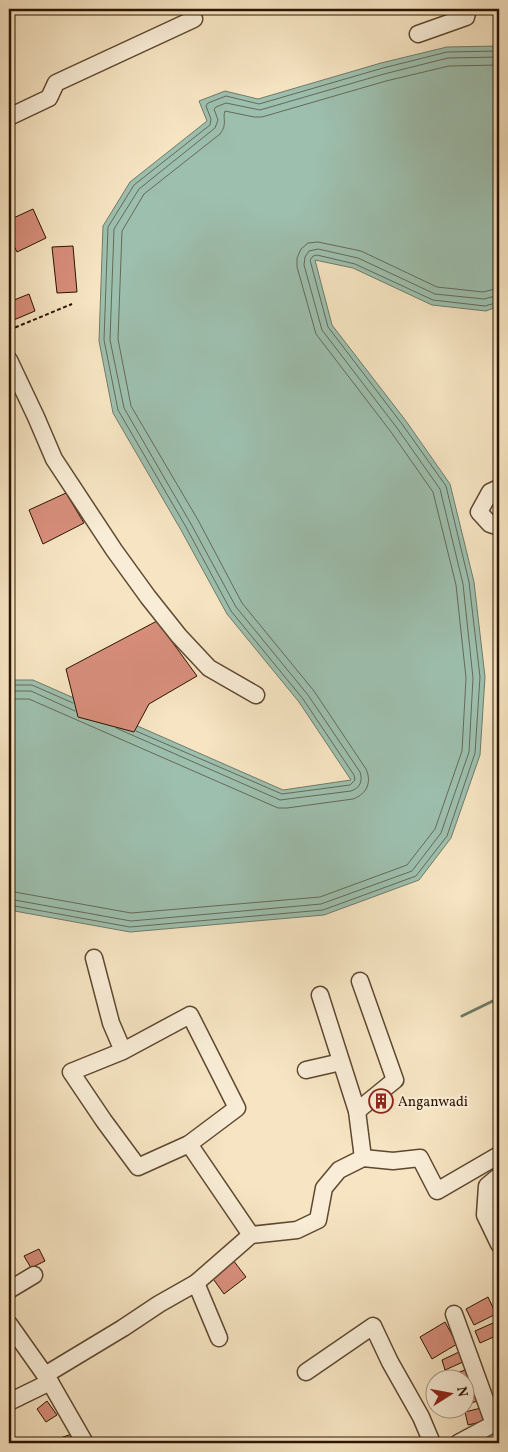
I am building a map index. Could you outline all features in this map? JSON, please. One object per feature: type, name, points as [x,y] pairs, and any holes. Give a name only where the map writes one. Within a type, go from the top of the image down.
[{"type":"street","points":[[418,34],[466,17],[468,9]]},
{"type":"street","points":[[9,117],[49,98],[56,83],[194,19]]},
{"type":"street","points":[[9,360],[54,459],[114,550],[148,597],[179,636],[209,668],[256,695]]},
{"type":"street","points":[[499,488],[490,492],[479,512],[490,524],[499,527]]},
{"type":"street","points":[[94,958],[111,1023],[124,1051]]},
{"type":"street","points":[[357,1112],[395,1080],[360,981]]},
{"type":"street","points":[[320,995],[357,1112],[363,1158]]},
{"type":"street","points":[[190,1015],[237,1108],[189,1144],[138,1167],[71,1072],[124,1051],[190,1015]]},
{"type":"street","points":[[306,1070],[341,1062]]},
{"type":"street","points":[[189,1144],[251,1234]]},
{"type":"street","points":[[9,1402],[159,1304],[196,1283],[251,1234],[297,1230],[318,1220],[324,1188],[339,1170],[363,1158],[393,1161],[420,1158],[437,1190],[499,1155]]},
{"type":"street","points":[[499,1176],[487,1186],[485,1215],[499,1244]]},
{"type":"street","points":[[9,1290],[34,1275]]},
{"type":"street","points":[[196,1283],[219,1338]]},
{"type":"street","points":[[454,1314],[497,1422],[458,1443]]},
{"type":"street","points":[[9,1324],[47,1378],[85,1443]]},
{"type":"street","points":[[306,1372],[373,1326],[390,1362],[421,1417],[432,1443]]},
{"type":"path","points":[[9,330],[72,304]]},
{"type":"water","points":[[499,46],[499,306],[486,311],[432,305],[353,268],[315,260],[332,325],[406,421],[450,484],[474,582],[485,677],[480,755],[451,838],[419,880],[324,915],[130,932],[9,910],[9,680],[33,680],[283,790],[351,780],[299,702],[227,614],[113,413],[99,341],[103,226],[130,182],[207,121],[199,101],[225,91],[258,99],[381,63],[447,47]]},
{"type":"building","points":[[33,209],[46,238],[17,252],[9,236],[9,220]]},
{"type":"building","points":[[73,246],[77,292],[57,293],[52,247]]},
{"type":"building","points":[[9,287],[14,300],[29,294],[35,311],[9,322]]},
{"type":"building","points":[[66,493],[84,523],[43,544],[29,510]]},
{"type":"building","points":[[157,621],[197,676],[149,704],[134,732],[78,717],[66,669]]},
{"type":"building","points":[[39,1249],[45,1261],[31,1268],[24,1256]]},
{"type":"building","points":[[233,1260],[246,1277],[224,1294],[211,1276]]},
{"type":"building","points":[[488,1297],[496,1314],[474,1325],[466,1309]]},
{"type":"building","points":[[445,1322],[457,1344],[432,1359],[420,1337]]},
{"type":"building","points":[[493,1323],[498,1335],[480,1343],[475,1331]]},
{"type":"building","points":[[459,1352],[463,1362],[445,1370],[442,1360]]},
{"type":"building","points":[[47,1401],[57,1415],[46,1422],[37,1409]]},
{"type":"building","points":[[481,1408],[485,1421],[468,1425],[467,1420],[476,1420],[476,1409]]},
{"type":"building","points":[[72,1434],[76,1443],[59,1443],[57,1439]]},
{"type":"waterway","points":[[462,1016],[499,998]]},
{"type":"place","name":"Anganwadi","points":[[381,1101]]}]
